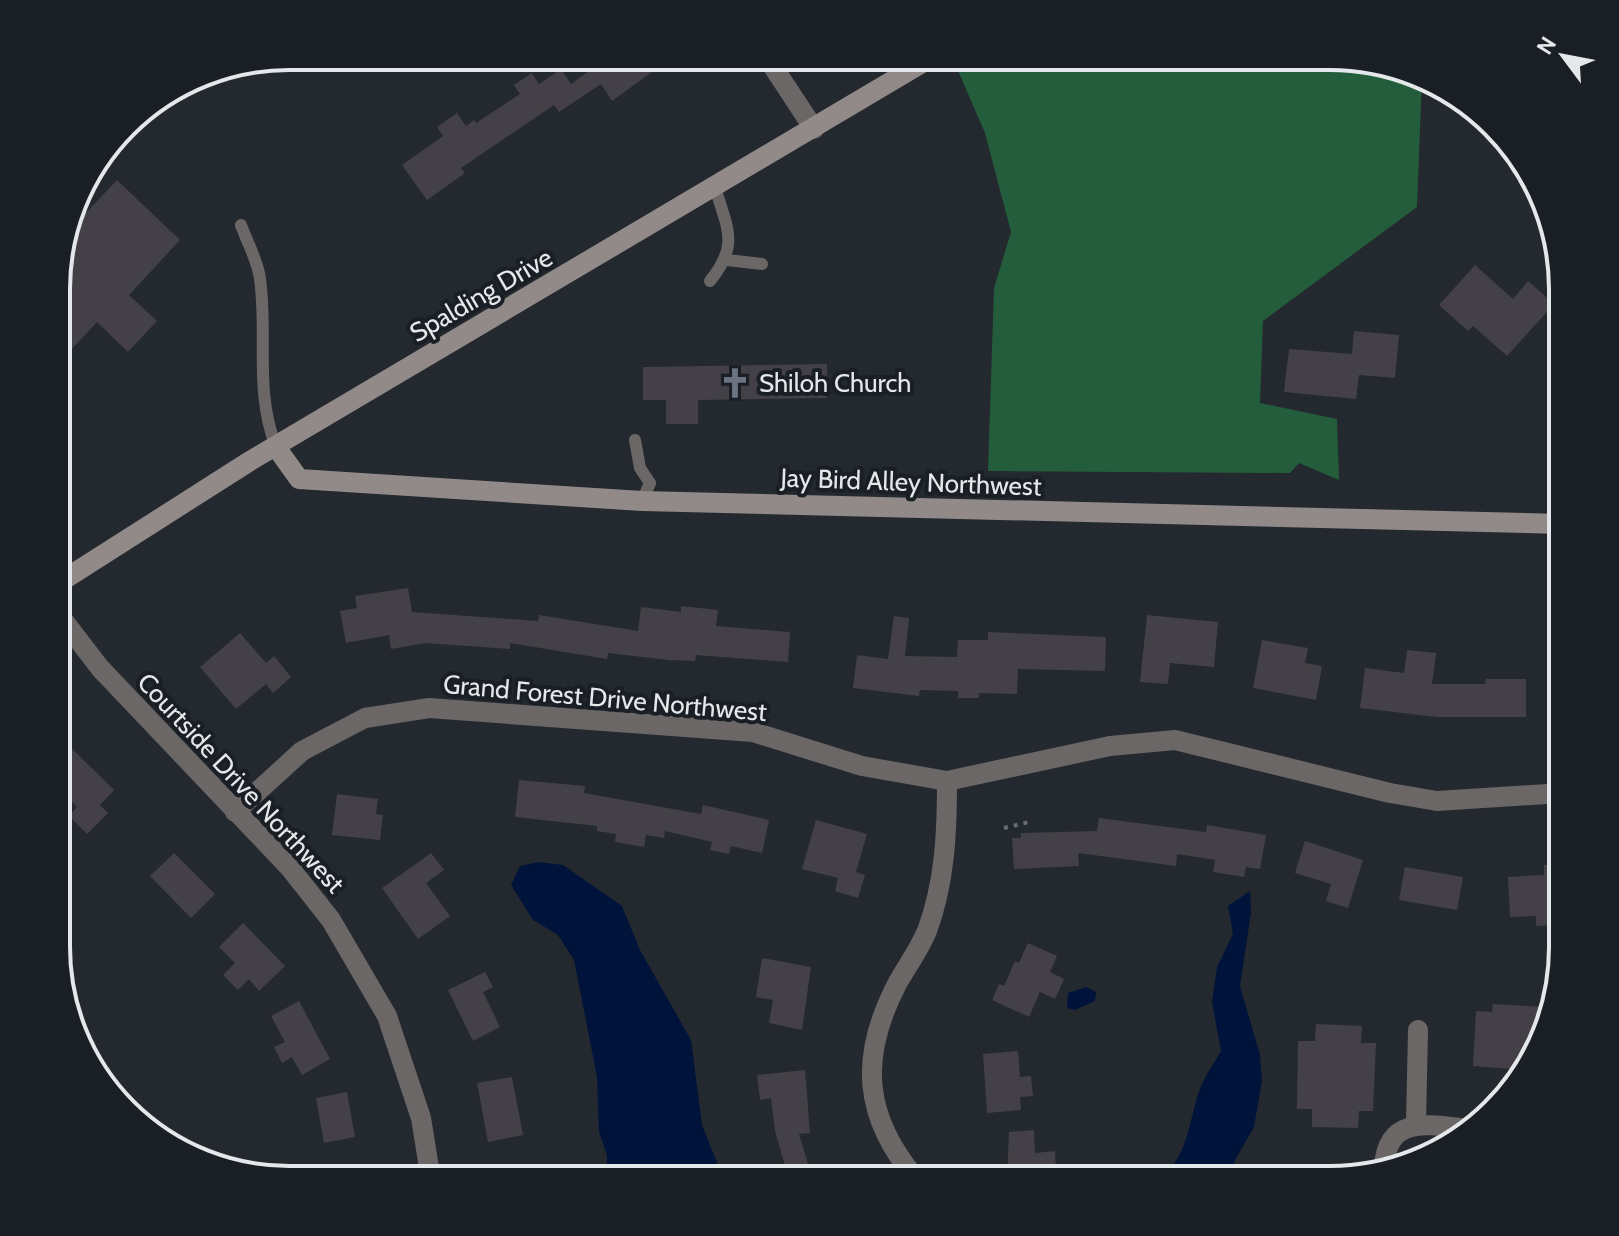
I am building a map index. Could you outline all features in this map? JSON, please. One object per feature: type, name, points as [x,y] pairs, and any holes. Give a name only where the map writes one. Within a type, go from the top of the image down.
[{"type":"street","points":[[775,70],[814,129]]},
{"type":"street","name":"Spalding Drive","points":[[70,576],[276,447],[911,70]]},
{"type":"street","name":"Jay Bird Alley Northwest","points":[[276,447],[299,479],[642,501],[1549,524]]},
{"type":"street","name":"Courtside Drive Northwest","points":[[70,629],[100,668],[290,868],[331,920],[387,1016],[421,1118],[429,1166]]},
{"type":"street","name":"Grand Forest Drive Northwest","points":[[235,812],[302,751],[365,718],[429,708],[753,732],[862,766],[947,781],[1110,746],[1175,740],[1390,793],[1437,801],[1549,794]]},
{"type":"street","points":[[905,1166],[891,1150],[870,1073],[880,1021],[926,932],[940,890],[947,839],[947,781]]},
{"type":"street","points":[[1416,1123],[1418,1030]]},
{"type":"street","points":[[1388,1158],[1396,1136],[1416,1123],[1454,1127]]},
{"type":"lane","points":[[710,281],[727,260],[729,235],[715,187]]},
{"type":"lane","points":[[241,225],[260,277],[260,363],[268,426],[276,447]]},
{"type":"lane","points":[[727,260],[762,264]]},
{"type":"lane","points":[[635,440],[640,468],[650,483],[642,501]]},
{"type":"path","points":[[1004,828],[1029,822]]},
{"type":"green space","points":[[958,70],[1344,70],[1387,77],[1421,91],[1417,207],[1263,321],[1260,403],[1337,419],[1339,480],[1299,463],[1290,473],[988,471],[994,288],[1011,232],[985,133]]},
{"type":"water","points":[[538,862],[563,865],[622,906],[640,950],[691,1040],[702,1125],[718,1166],[607,1166],[607,1155],[599,1132],[597,1077],[574,960],[558,935],[533,920],[511,885],[520,866]]},
{"type":"water","points":[[1250,891],[1251,912],[1240,986],[1260,1055],[1262,1081],[1254,1127],[1234,1166],[1172,1166],[1183,1148],[1202,1084],[1221,1051],[1212,1002],[1217,967],[1233,934],[1228,906]]},
{"type":"water","points":[[1086,987],[1096,992],[1095,1001],[1075,1010],[1067,1008],[1068,993]]},
{"type":"building","points":[[562,70],[571,84],[590,70],[655,70],[612,101],[601,84],[559,112],[554,105],[461,168],[465,173],[427,200],[402,165],[443,136],[437,127],[457,113],[466,126],[474,120],[476,123],[520,94],[514,85],[532,73],[539,84]]},
{"type":"building","points":[[117,180],[180,240],[129,295],[157,321],[128,352],[97,322],[70,351],[72,261],[83,216]]},
{"type":"building","points":[[1475,265],[1513,299],[1528,281],[1549,300],[1549,310],[1507,356],[1473,326],[1468,331],[1439,305]]},
{"type":"building","points":[[1354,331],[1399,335],[1395,378],[1359,375],[1356,399],[1284,392],[1289,349],[1352,354]]},
{"type":"building","name":"Shiloh Church","points":[[827,364],[827,398],[698,400],[698,424],[666,424],[666,400],[643,400],[643,367]]},
{"type":"building","points":[[408,588],[412,612],[538,621],[539,615],[638,631],[641,607],[681,612],[681,606],[718,610],[716,626],[790,632],[788,662],[696,655],[695,661],[669,660],[608,653],[607,659],[510,643],[510,649],[425,643],[391,649],[389,635],[346,643],[340,611],[357,608],[355,596]]},
{"type":"building","points":[[1147,615],[1218,622],[1214,667],[1170,663],[1168,684],[1140,682]]},
{"type":"building","points":[[894,616],[909,618],[905,656],[957,657],[958,640],[988,640],[988,632],[1106,637],[1105,671],[1018,669],[1017,694],[979,693],[979,698],[958,698],[958,691],[920,690],[919,696],[853,688],[857,655],[888,659]]},
{"type":"building","points":[[240,633],[266,663],[274,656],[291,677],[273,693],[266,684],[236,709],[200,667]]},
{"type":"building","points":[[1262,640],[1308,648],[1305,663],[1322,666],[1316,700],[1253,688]]},
{"type":"building","points":[[1407,650],[1436,653],[1432,684],[1485,684],[1486,679],[1526,679],[1526,717],[1437,717],[1360,708],[1365,668],[1404,673]]},
{"type":"building","points":[[70,747],[114,790],[100,805],[108,813],[87,834],[70,817],[77,807],[70,800]]},
{"type":"building","points":[[519,780],[585,786],[584,793],[701,814],[703,805],[769,820],[762,853],[731,846],[729,854],[710,850],[712,842],[665,831],[664,838],[646,835],[644,847],[615,842],[616,834],[597,831],[597,826],[515,817]]},
{"type":"building","points":[[337,794],[378,799],[376,814],[383,815],[380,840],[332,835]]},
{"type":"building","points":[[1099,818],[1206,832],[1207,825],[1266,835],[1260,869],[1246,867],[1244,877],[1213,872],[1215,860],[1177,854],[1176,866],[1078,853],[1079,866],[1014,869],[1012,838],[1021,838],[1021,833],[1097,831]]},
{"type":"building","points":[[816,820],[867,834],[856,872],[865,875],[858,898],[835,891],[838,878],[802,869]]},
{"type":"building","points":[[1305,841],[1363,860],[1348,908],[1326,901],[1331,884],[1295,873]]},
{"type":"building","points":[[174,853],[215,894],[191,918],[150,876]]},
{"type":"building","points":[[431,853],[444,870],[426,883],[450,916],[418,939],[382,888]]},
{"type":"building","points":[[1544,865],[1549,865],[1549,926],[1536,926],[1536,916],[1510,917],[1508,877],[1544,875]]},
{"type":"building","points":[[1405,867],[1463,877],[1457,910],[1399,900]]},
{"type":"building","points":[[243,923],[285,966],[259,991],[249,979],[238,990],[223,975],[235,963],[219,947]]},
{"type":"building","points":[[1028,943],[1057,956],[1050,972],[1064,979],[1055,999],[1040,992],[1029,1017],[992,1000],[999,984],[1004,986],[1015,961],[1019,963]]},
{"type":"building","points":[[762,958],[811,967],[802,1030],[769,1023],[773,1000],[756,997]]},
{"type":"building","points":[[485,972],[493,987],[483,992],[500,1027],[473,1041],[448,990]]},
{"type":"building","points":[[299,1001],[330,1059],[302,1075],[292,1057],[282,1063],[274,1047],[285,1042],[271,1016]]},
{"type":"building","points":[[1493,1004],[1541,1007],[1512,1069],[1473,1066],[1476,1011],[1492,1012]]},
{"type":"building","points":[[1316,1024],[1362,1026],[1361,1043],[1376,1043],[1373,1111],[1359,1111],[1358,1128],[1312,1127],[1312,1109],[1297,1109],[1298,1041],[1315,1041]]},
{"type":"building","points":[[1018,1051],[1020,1077],[1031,1076],[1033,1096],[1020,1097],[1021,1110],[987,1113],[983,1054]]},
{"type":"building","points":[[805,1070],[810,1133],[799,1134],[809,1166],[785,1166],[775,1131],[771,1098],[760,1100],[757,1075]]},
{"type":"building","points":[[512,1077],[523,1135],[488,1142],[477,1083]]},
{"type":"building","points":[[347,1092],[355,1137],[324,1143],[316,1098]]},
{"type":"building","points":[[1034,1130],[1035,1153],[1055,1151],[1056,1166],[1008,1166],[1009,1132]]},
{"type":"place","name":"Shiloh Church","points":[[735,383]]}]
